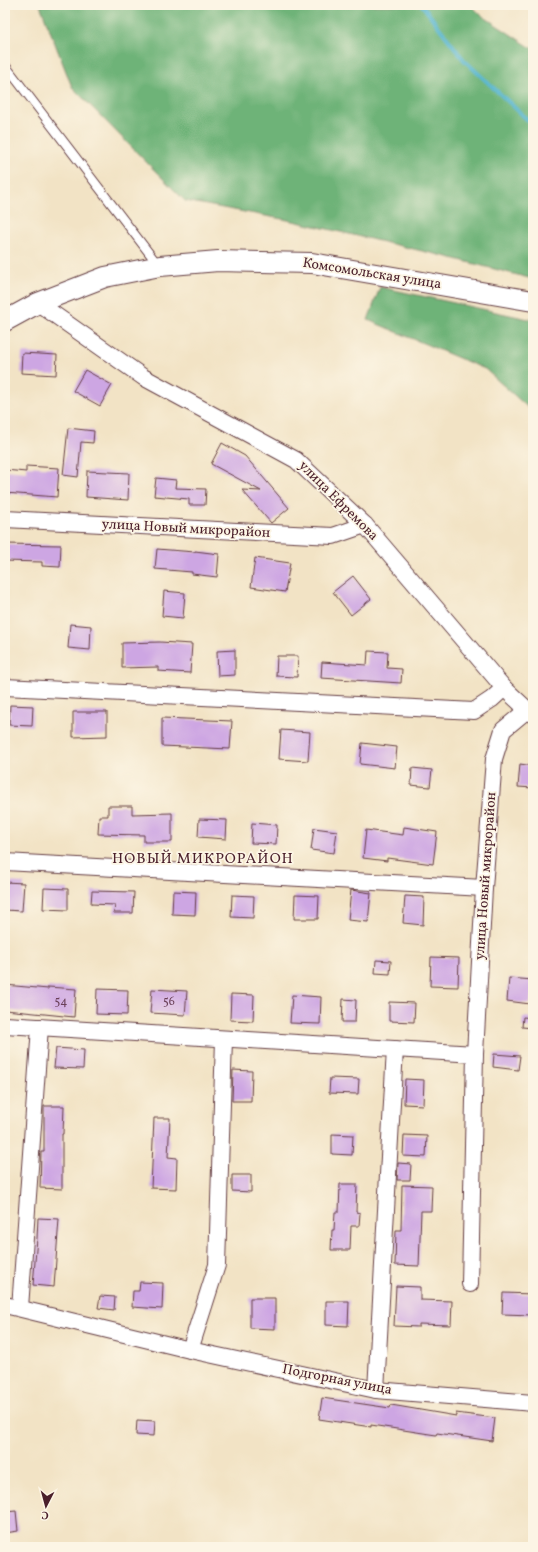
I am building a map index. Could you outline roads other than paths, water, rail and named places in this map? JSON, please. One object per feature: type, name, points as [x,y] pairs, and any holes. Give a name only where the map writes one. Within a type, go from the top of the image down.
[{"type":"street","name":"Комсомольская улица","points":[[5,321],[38,303],[104,277],[160,266],[218,261],[312,263],[533,301]]},
{"type":"street","name":"улица Ефремова","points":[[38,303],[143,377],[296,460],[365,525],[504,688],[530,713]]},
{"type":"street","name":"улица Новый микрорайон","points":[[5,519],[333,536],[365,525]]},
{"type":"street","points":[[5,687],[474,711],[492,699],[504,688]]},
{"type":"street","name":"улица Новый микрорайон","points":[[470,1284],[475,1054],[484,888],[494,759],[503,730],[530,713]]},
{"type":"street","points":[[5,862],[484,888]]},
{"type":"street","points":[[5,1025],[475,1054]]},
{"type":"street","points":[[12,1306],[40,1027]]},
{"type":"street","points":[[190,1350],[216,1265],[224,1038]]},
{"type":"street","points":[[376,1390],[395,1049]]},
{"type":"street","name":"Подгорная улица","points":[[12,1306],[190,1350],[376,1390],[533,1403]]},
{"type":"lane","points":[[5,65],[160,266]]},
{"type":"waterway","points":[[422,5],[464,60],[533,125]]},
{"type":"district","name":"НОВЫЙ МИКРОРАЙОН","points":[[203,859]]}]
